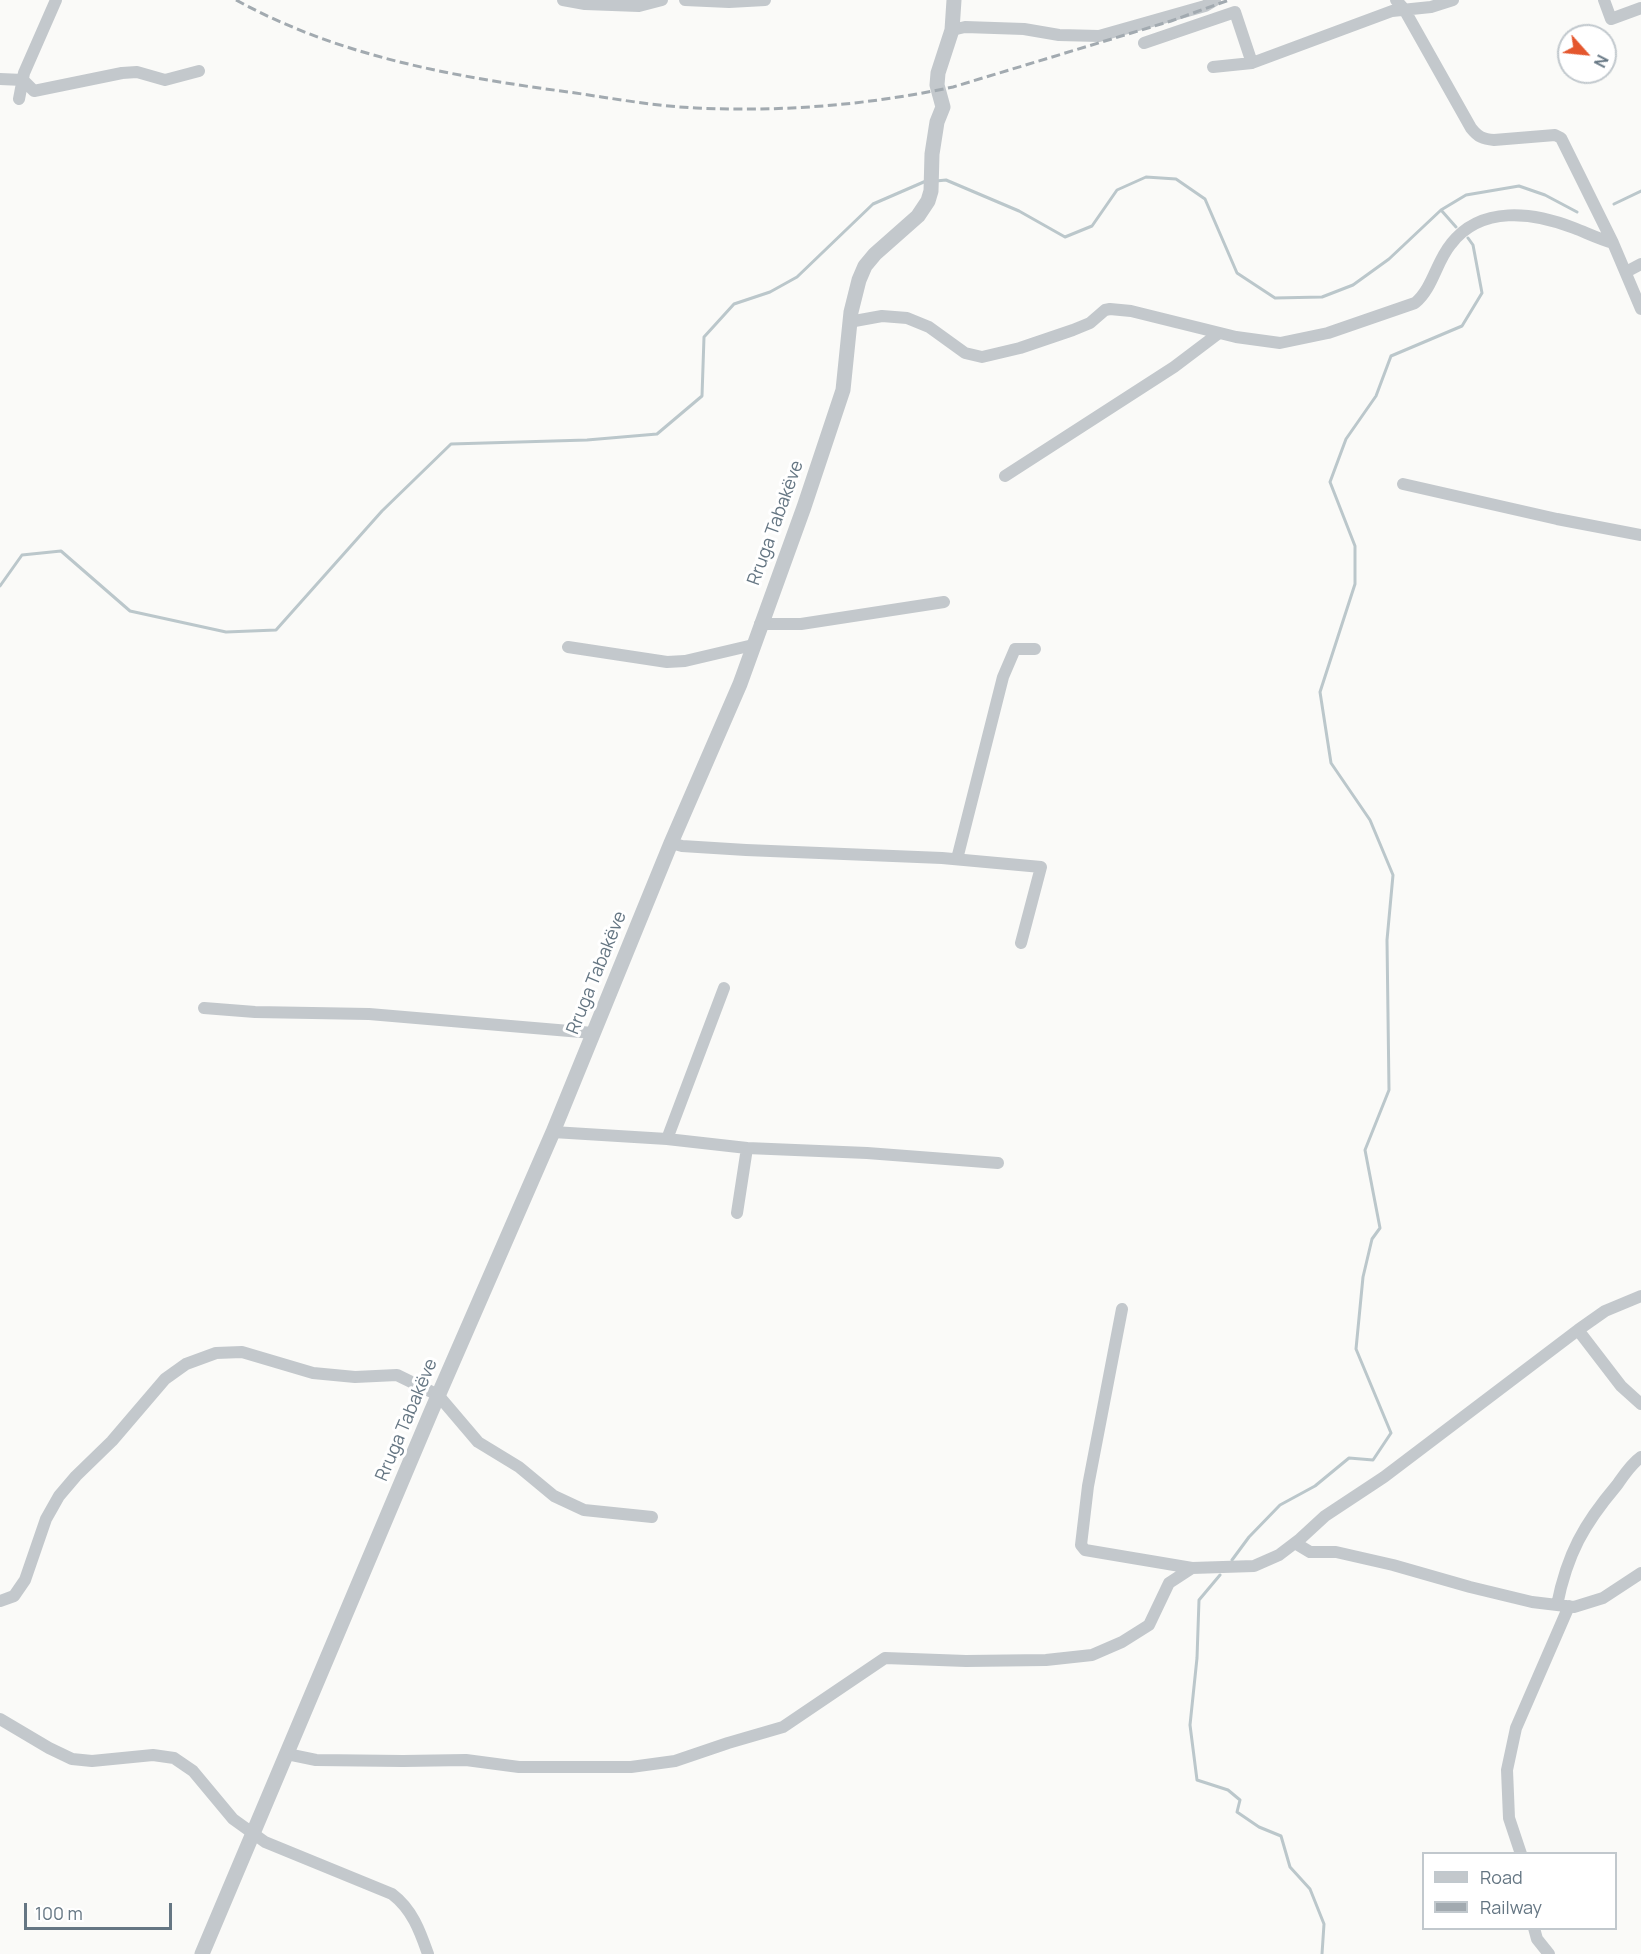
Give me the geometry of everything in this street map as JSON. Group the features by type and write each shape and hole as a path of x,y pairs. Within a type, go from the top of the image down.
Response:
{"street":[{"path":"20,99 30,56 56,0"},
{"path":"563,0 585,4 639,6 662,0"},
{"path":"685,0 729,2 765,0"},
{"name":"Rruga Tabakëve","path":"202,1954 438,1395 553,1132 671,843 740,684 804,507 843,390 849,322 854,294 865,266 875,254 918,216 928,201 934,139 943,107 937,85 951,30 954,0"},
{"path":"951,30 965,27 1024,29 1059,35 1099,36 1205,6 1215,0"},
{"path":"1213,67 1252,63 1392,11 1400,5 1431,6 1453,0"},
{"path":"1604,0 1611,19 1641,8"},
{"path":"1400,5 1478,136 1485,140 1554,135 1562,138 1613,243 1641,309"},
{"path":"1144,43 1235,12 1252,63"},
{"path":"0,79 23,80 34,91 122,73 136,72 165,80 199,71"},
{"path":"849,322 882,316 907,318 929,327 965,353 982,357 1020,348 1073,330 1090,323 1105,310 1110,309 1143,313 1219,333 1280,343 1328,333 1408,307 1425,293 1444,253 1455,238 1472,225 1493,217 1514,215 1542,217 1613,243"},
{"path":"1626,272 1641,264"},
{"path":"1005,476 1174,367 1219,333"},
{"path":"1403,484 1557,519 1641,535"},
{"path":"760,624 801,624 944,602"},
{"path":"568,647 667,662 685,661 753,645"},
{"path":"957,859 1003,677 1016,649 1035,649"},
{"path":"671,843 682,846 746,850 957,859 1041,867 1021,943"},
{"path":"667,1139 724,988"},
{"path":"204,1008 255,1012 369,1014 593,1034"},
{"path":"553,1132 667,1139 747,1148 867,1153 998,1163"},
{"path":"736,1213 747,1148"},
{"path":"1122,1309 1088,1486 1081,1545 1086,1550 1192,1568 1254,1566 1279,1555 1325,1516 1384,1477 1578,1330 1605,1311 1641,1296"},
{"path":"1578,1330 1621,1386 1641,1404"},
{"path":"0,1601 14,1596 25,1580 46,1519 59,1496 76,1476 112,1441 165,1379 186,1364 216,1353 242,1352 313,1373 356,1377 397,1375 438,1395 478,1442 519,1467 554,1496 584,1510 652,1517"},
{"path":"1520,1852 1509,1818 1507,1770 1516,1728 1563,1605 1562,1581 1573,1550 1586,1524 1641,1456"},
{"path":"1295,1543 1310,1552 1336,1552 1393,1564 1470,1587 1532,1602 1574,1607 1602,1598 1641,1573"},
{"path":"287,1754 316,1760 466,1760 519,1767 631,1767 675,1761 783,1727 885,1658 966,1661 1046,1660 1092,1654 1122,1642 1149,1624 1169,1583 1192,1568"},
{"path":"0,1719 72,1759 92,1761 153,1755 174,1758 193,1771 233,1819 252,1834 265,1842 392,1894 404,1903 428,1954"},
{"path":"1534,1930 1537,1940 1550,1954"}],"waterway":[{"path":"936,181 946,180 1019,211 1065,237 1092,226 1117,190 1146,177 1176,179 1205,199 1237,273 1275,298 1322,297 1353,285 1389,259 1441,210 1466,195 1519,186 1545,195 1577,212"},
{"path":"0,586 22,555 61,551 130,611 226,632 276,630 382,511 451,444 587,440 657,434 702,396 704,337 734,304 770,292 797,277 873,204 926,181"},
{"path":"1614,204 1641,191"},
{"path":"1441,210 1456,227"},
{"path":"1232,1560 1249,1537 1280,1505 1315,1486 1349,1458 1373,1460 1391,1433 1356,1349 1363,1277 1372,1239 1380,1228 1365,1150 1389,1090 1387,940 1393,875 1370,820 1331,763 1320,692 1355,584 1355,546 1330,482 1346,439 1376,396 1391,356 1462,326 1482,293 1473,245 1468,238"},
{"path":"1220,1575 1199,1600 1197,1658 1190,1725 1197,1780 1228,1790 1240,1800 1237,1812 1259,1827 1281,1836 1290,1867 1310,1889 1324,1924 1322,1954"}],"railway":[{"path":"236,0 313,35 353,49 435,70 645,103 729,109 793,108 857,103 953,87 1171,21 1229,0"}]}
